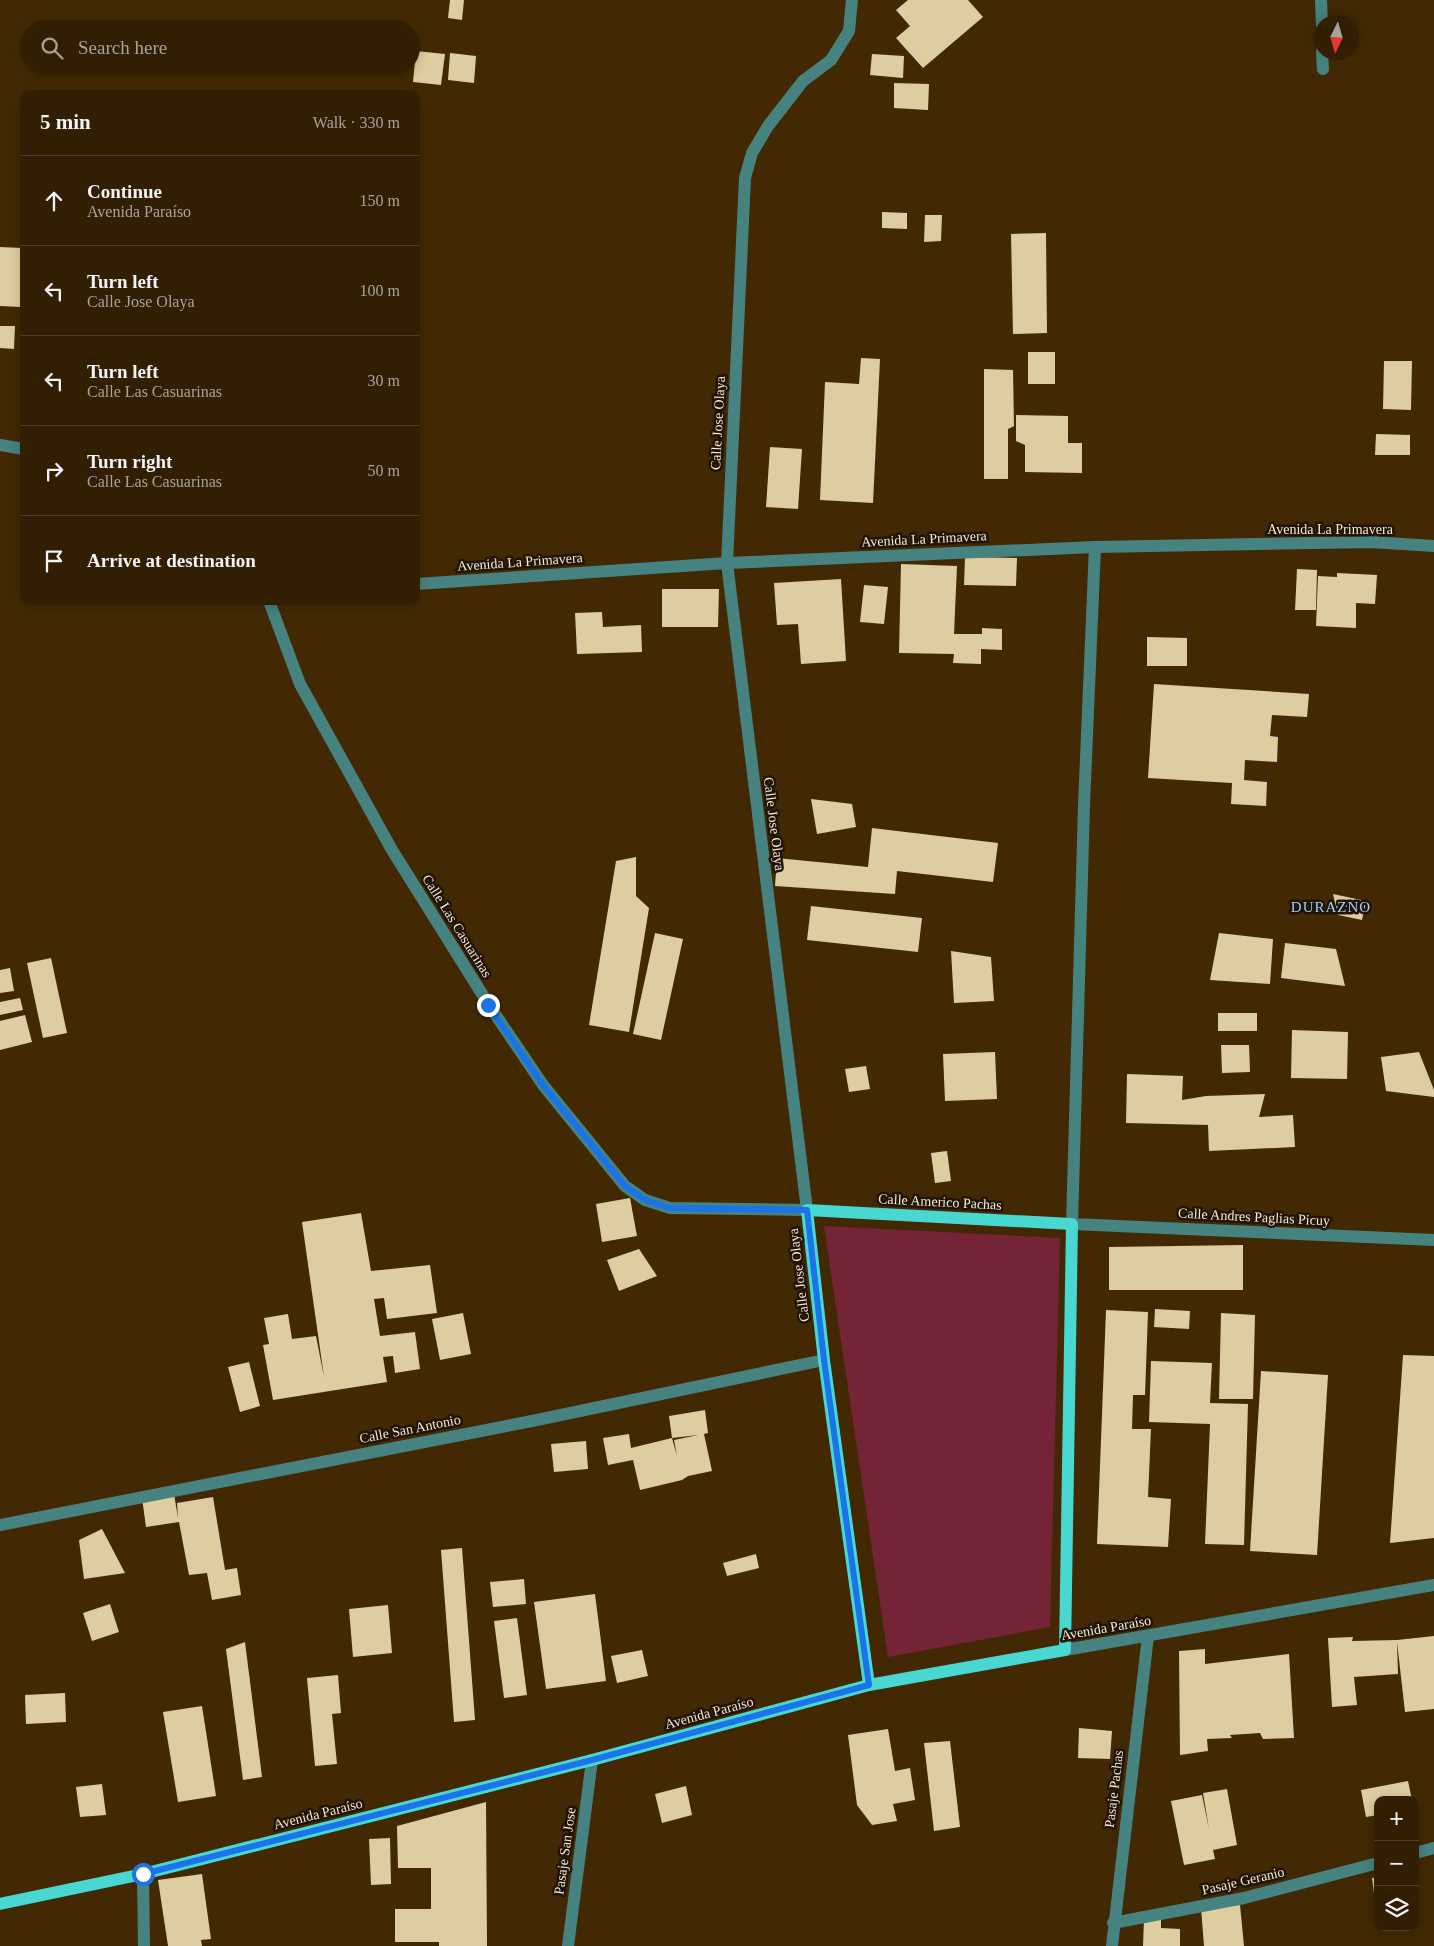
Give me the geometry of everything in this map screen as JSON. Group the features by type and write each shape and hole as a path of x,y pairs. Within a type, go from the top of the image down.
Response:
{"main road":[{"name":"Calle Americo Pachas","path":"807,1210 1072,1224"},
{"name":"Calle Jose Olaya","path":"807,1210 824,1360 869,1685"},
{"path":"1065,1650 1072,1224"},
{"name":"Avenida Paraíso","path":"0,1904 143,1874 592,1760 869,1685 1065,1650"}],"street":[{"name":"Calle Jose Olaya","path":"807,1210 727,563 745,178 752,153 768,126 803,81 831,60 849,31 852,0"},
{"path":"1321,0 1322,15"},
{"path":"1322,60 1323,69"},
{"path":"0,445 20,448"},
{"name":"Avenida La Primavera","path":"420,584 727,563 1096,547 1370,542 1434,546"},
{"path":"1072,1224 1084,805 1096,547"},
{"name":"Calle Las Casuarinas","path":"270,605 300,684 392,850 488,1005 543,1085 625,1186 645,1200 670,1208 807,1210"},
{"name":"Calle Andres Paglias Picuy","path":"1072,1224 1434,1240"},
{"name":"Calle San Antonio","path":"0,1525 532,1421 824,1360"},
{"name":"Avenida Paraíso","path":"1065,1650 1434,1585"},
{"name":"Pasaje Pachas","path":"1112,1946 1148,1636"},
{"name":"Pasaje San Jose","path":"568,1946 592,1760"},
{"path":"1419,1852 1434,1848"},
{"name":"Pasaje Geranio","path":"1114,1923 1244,1898 1374,1864"},
{"path":"143,1874 144,1946"}],"shaded area":[{"path":"824,1226 1060,1238 1050,1627 888,1657"}],"building":[{"path":"450,0 464,0 462,20 448,18"},
{"path":"908,0 968,0 983,17 923,68 896,38 910,26 896,10"},
{"path":"420,51 445,54 441,85 413,82 414,75 420,75"},
{"path":"450,53 476,56 474,83 448,80"},
{"path":"872,54 904,56 903,78 870,75"},
{"path":"894,83 929,84 928,110 894,108"},
{"path":"882,212 907,213 907,229 882,228"},
{"path":"925,215 942,215 941,241 924,242"},
{"path":"1046,233 1047,333 1013,334 1011,234"},
{"path":"0,247 20,248 20,307 0,306"},
{"path":"0,326 15,326 14,349 0,348"},
{"path":"1028,352 1055,352 1055,384 1028,384"},
{"path":"861,358 880,359 873,503 820,500 825,382 859,384"},
{"path":"1384,361 1412,361 1411,410 1383,409"},
{"path":"984,369 1013,370 1014,426 1008,429 1008,479 984,479"},
{"path":"1016,415 1068,416 1068,443 1082,443 1082,473 1025,472 1025,445 1016,441"},
{"path":"1376,434 1410,435 1410,455 1375,455"},
{"path":"770,447 802,449 798,509 766,507"},
{"path":"965,557 1017,558 1016,586 964,585"},
{"path":"901,564 957,566 954,634 982,634 982,628 1002,629 1002,650 981,649 981,664 953,663 954,654 899,653"},
{"path":"1297,569 1317,570 1316,610 1295,610"},
{"path":"1337,573 1377,575 1375,604 1356,603 1356,628 1316,626 1318,576 1337,577"},
{"path":"841,579 846,661 801,664 798,624 777,625 774,583"},
{"path":"864,585 888,587 884,624 860,622"},
{"path":"662,589 719,589 718,627 662,627"},
{"path":"602,612 603,627 641,625 642,652 577,654 575,613"},
{"path":"1147,637 1187,638 1187,666 1147,666"},
{"path":"1154,684 1309,694 1307,717 1272,715 1270,736 1278,737 1277,762 1245,760 1244,780 1267,782 1266,806 1231,804 1232,783 1148,778"},
{"path":"811,799 852,804 856,827 817,834"},
{"path":"872,828 998,843 993,882 897,871 895,894 775,886 777,858 868,867"},
{"path":"636,857 636,896 649,908 629,1032 589,1025 616,861"},
{"path":"1333,894 1366,901 1362,920 1338,915"},
{"path":"811,906 922,918 918,952 807,940"},
{"path":"655,933 683,939 661,1040 633,1034"},
{"path":"1219,933 1273,939 1270,984 1210,980"},
{"path":"1285,943 1336,949 1345,986 1281,978"},
{"path":"951,951 991,957 994,1001 954,1003"},
{"path":"51,958 67,1033 43,1038 27,963"},
{"path":"10,968 14,991 0,993 0,970"},
{"path":"20,998 23,1010 0,1015 0,1002"},
{"path":"1218,1013 1257,1013 1257,1031 1218,1031"},
{"path":"25,1015 32,1042 0,1050 0,1021"},
{"path":"1292,1030 1348,1032 1347,1079 1291,1078"},
{"path":"1221,1045 1249,1045 1250,1072 1222,1073"},
{"path":"995,1052 997,1099 945,1101 943,1054"},
{"path":"1419,1052 1434,1090 1434,1097 1386,1091 1381,1057"},
{"path":"866,1066 870,1089 849,1092 845,1069"},
{"path":"1127,1074 1183,1076 1182,1100 1206,1096 1265,1094 1259,1117 1293,1115 1295,1147 1209,1151 1208,1125 1126,1123"},
{"path":"947,1151 951,1181 935,1183 931,1153"},
{"path":"630,1198 637,1236 602,1242 596,1204"},
{"path":"361,1213 371,1271 430,1265 437,1313 387,1319 384,1298 374,1299 380,1336 415,1332 420,1369 395,1373 393,1356 383,1357 387,1382 273,1400 263,1345 269,1344 264,1318 288,1314 292,1339 316,1336 324,1377 302,1222"},
{"path":"1243,1245 1243,1290 1109,1290 1109,1247"},
{"path":"639,1249 657,1276 619,1291 607,1260"},
{"path":"1155,1309 1190,1311 1189,1329 1154,1327"},
{"path":"1106,1310 1148,1312 1145,1395 1133,1395 1132,1429 1151,1429 1148,1497 1171,1499 1168,1547 1097,1544"},
{"path":"463,1313 471,1354 440,1360 432,1319"},
{"path":"1221,1313 1255,1315 1253,1399 1219,1399"},
{"path":"1403,1355 1434,1356 1434,1538 1390,1543"},
{"path":"1151,1361 1212,1363 1210,1403 1248,1404 1244,1545 1205,1544 1210,1424 1149,1422"},
{"path":"249,1362 260,1406 240,1412 228,1367"},
{"path":"1261,1371 1328,1375 1317,1555 1250,1551"},
{"path":"705,1410 708,1433 704,1434 712,1471 640,1490 633,1460 608,1465 603,1438 629,1434 631,1448 672,1438 669,1416","holes":["698,1435 674,1440 677,1456 672,1438"]},
{"path":"586,1441 588,1469 554,1472 551,1444"},
{"path":"174,1494 178,1518 177,1503 213,1497 225,1570 237,1568 241,1595 212,1600 207,1573 189,1575 179,1522 146,1527 142,1498"},
{"path":"102,1529 125,1573 84,1579 79,1540"},
{"path":"462,1548 475,1720 454,1722 441,1550"},
{"path":"756,1554 759,1568 727,1576 723,1563"},
{"path":"524,1579 526,1604 493,1607 490,1582"},
{"path":"595,1594 606,1681 546,1689 534,1602"},
{"path":"110,1604 119,1632 92,1641 83,1613"},
{"path":"388,1605 392,1653 353,1657 349,1609"},
{"path":"517,1618 527,1695 504,1698 494,1621"},
{"path":"1434,1636 1434,1709 1405,1712 1397,1642 1398,1674 1354,1677 1357,1705 1332,1707 1328,1638 1353,1637 1352,1641 1397,1640"},
{"path":"245,1642 262,1777 243,1780 226,1649"},
{"path":"1205,1649 1205,1664 1289,1654 1294,1738 1263,1739 1260,1733 1230,1735 1232,1738 1207,1739 1208,1751 1180,1755 1179,1651"},
{"path":"642,1650 648,1676 617,1683 611,1656"},
{"path":"338,1675 341,1713 332,1714 337,1764 315,1766 307,1678"},
{"path":"65,1693 66,1722 26,1724 25,1695"},
{"path":"202,1706 216,1796 178,1802 163,1712"},
{"path":"1079,1728 1112,1731 1110,1759 1078,1758"},
{"path":"888,1729 895,1771 910,1768 915,1800 893,1804 897,1821 872,1825 857,1805 848,1735"},
{"path":"950,1741 960,1827 934,1831 924,1743"},
{"path":"1408,1781 1411,1796 1374,1796 1374,1816 1366,1817 1361,1790"},
{"path":"102,1784 106,1815 80,1817 76,1787"},
{"path":"686,1786 692,1815 662,1823 655,1794"},
{"path":"1227,1789 1237,1845 1213,1850 1215,1859 1184,1865 1171,1801 1202,1795 1209,1829 1203,1793"},
{"path":"486,1802 487,1946 439,1946 439,1942 395,1942 395,1909 431,1909 431,1868 398,1868 397,1826"},
{"path":"390,1838 391,1884 371,1885 369,1839"},
{"path":"202,1874 211,1939 201,1940 202,1946 168,1946 158,1880"},
{"path":"1372,1878 1374,1878 1374,1894"},
{"path":"1240,1905 1244,1946 1204,1946 1201,1908"},
{"path":"1144,1919 1161,1920 1161,1928 1180,1929 1180,1946 1143,1946"}],"district":[{"name":"DURAZNO","path":"1331,907"}],"route":[{"path":"143,1874 592,1760 869,1685 824,1360 807,1210 670,1208 645,1200 625,1186 543,1085 488,1005"}]}
